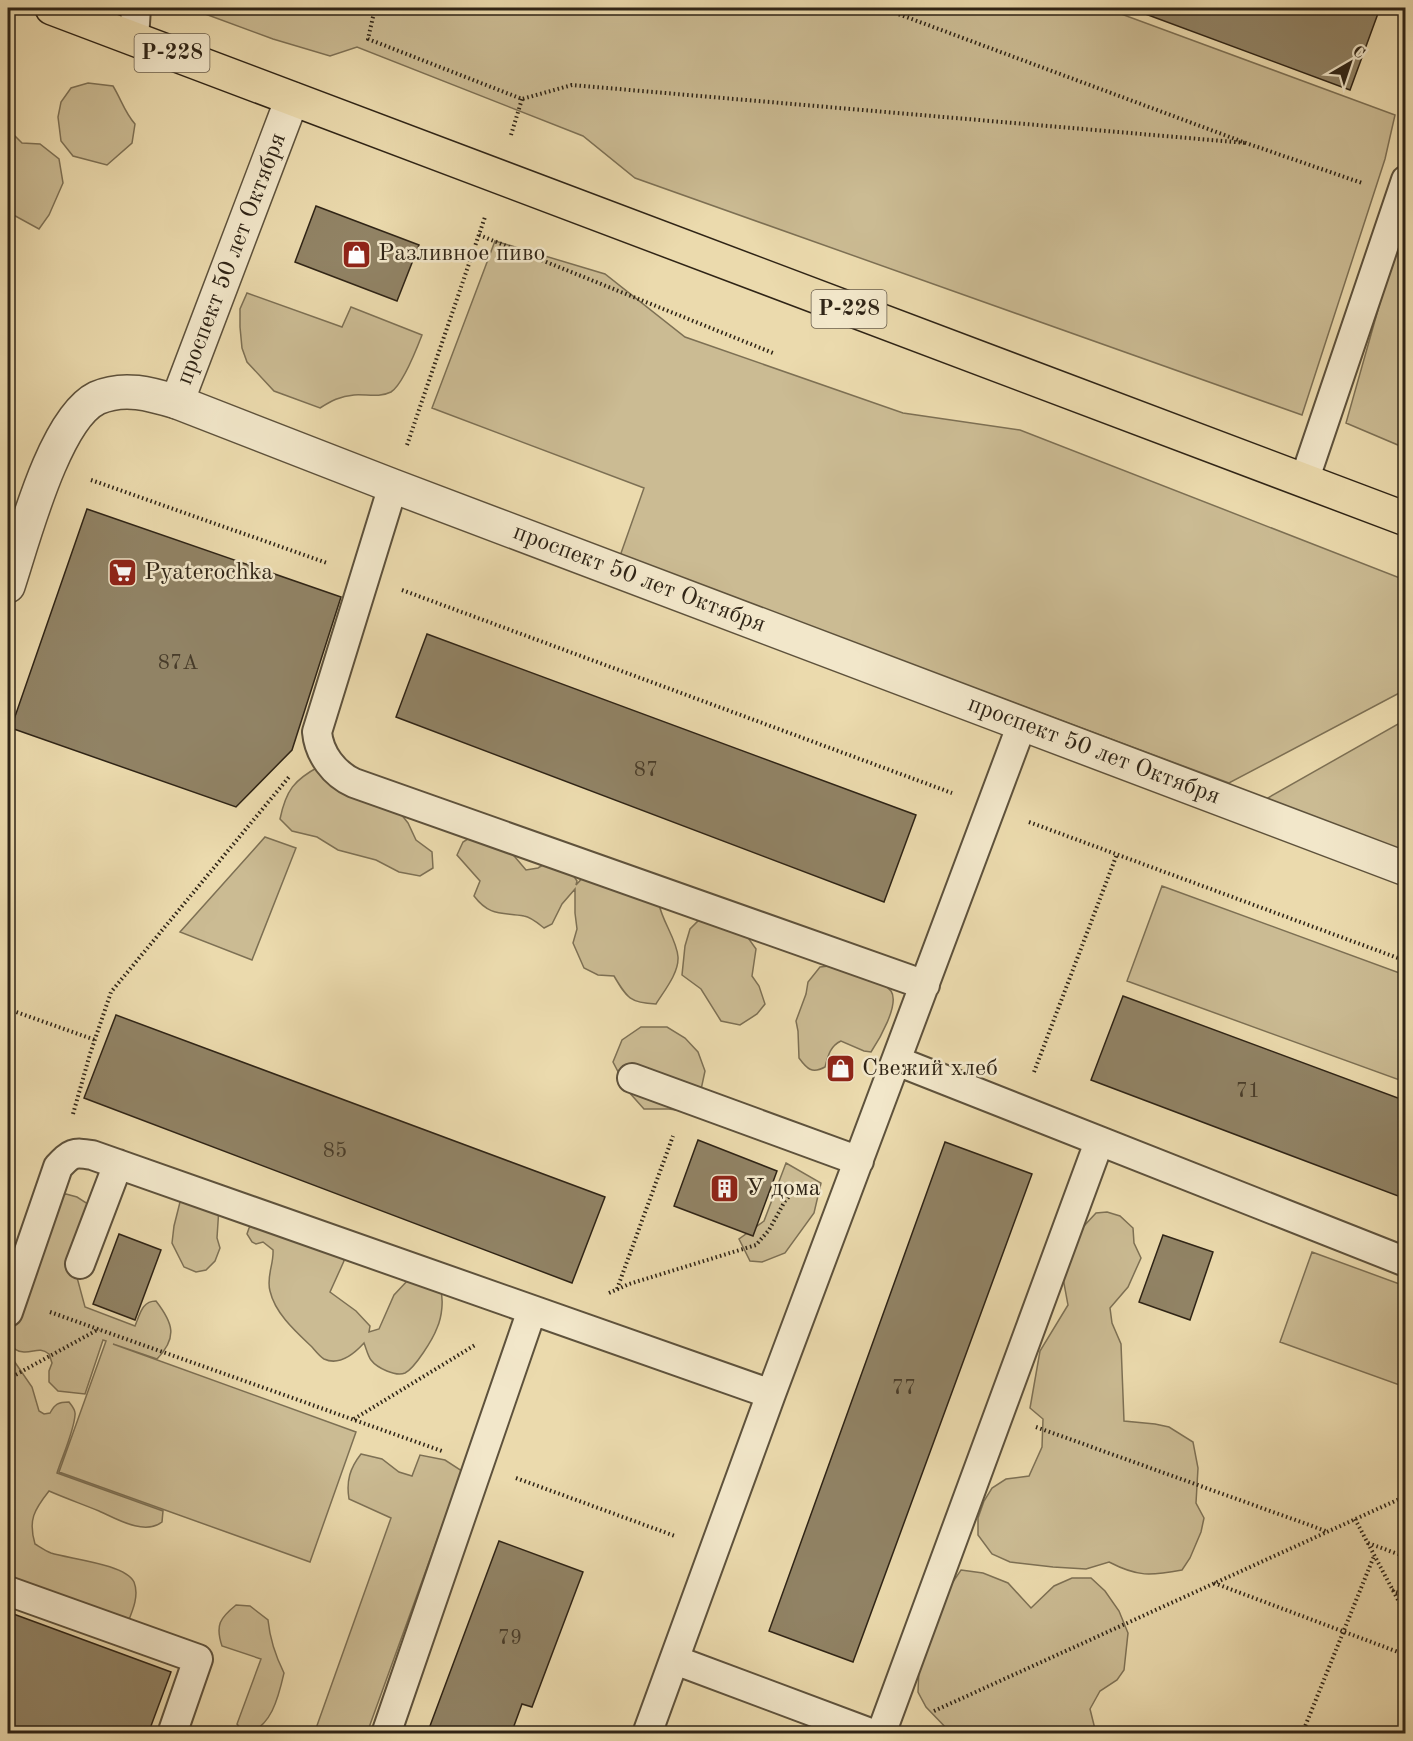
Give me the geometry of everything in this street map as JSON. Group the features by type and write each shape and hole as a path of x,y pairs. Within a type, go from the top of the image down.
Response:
{"main road":[{"name":"Р-228","path":"52,8 135,23 292,99 1406,519"}],"street":[{"path":"85,8 135,23"},
{"name":"проспект 50 лет Октября","path":"292,99 177,402 1406,869"},
{"path":"8,586 48,465 82,410 97,398 120,392 145,392 177,402"}],"lane":[{"path":"1304,481 1403,188"},
{"path":"393,486 319,723 318,742 330,764 347,780 925,985"},
{"path":"647,1734 771,1394 848,1158 897,1061 1022,724"},
{"path":"897,1061 1406,1262"},
{"path":"632,1077 848,1158"},
{"path":"881,1734 1099,1142"},
{"path":"10,1305 58,1167 69,1155 77,1152 118,1164 771,1394"},
{"path":"80,1264 118,1164"},
{"path":"386,1734 532,1310"},
{"path":"8,1592 198,1659 172,1734"},
{"path":"675,1660 873,1734"}],"path":[{"path":"375,8 368,39 522,99 572,85 1246,143"},
{"path":"882,8 1246,143 1403,188"},
{"path":"393,486 499,177 522,99"},
{"path":"479,235 774,353"},
{"path":"48,465 366,577 1406,961"},
{"path":"58,1167 111,992 318,742"},
{"path":"1020,1111 1117,854"},
{"path":"8,1009 95,1040"},
{"path":"617,1289 686,1098"},
{"path":"567,1322 585,1303 617,1289 756,1245 769,1230 785,1201 804,1179 848,1158"},
{"path":"10,1305 99,1329 479,1464 715,1551"},
{"path":"354,1419 532,1310"},
{"path":"8,1379 99,1329"},
{"path":"999,1413 1326,1531"},
{"path":"928,1714 1213,1582 1406,1496"},
{"path":"1355,1519 1406,1615"},
{"path":"1368,1543 1406,1557"},
{"path":"1302,1734 1374,1556"},
{"path":"1213,1582 1406,1655"},
{"path":"1392,1590 1406,1596"}],"shaded area":[{"path":"189,8 1105,8 1395,115 1385,159 1302,415 635,178 583,136 357,47 330,56 273,39"},
{"path":"88,83 113,86 135,124 132,143 107,165 73,156 61,141 58,117 61,102 71,88"},
{"path":"8,129 22,143 40,144 59,159 63,183 49,215 39,229 8,212"},
{"path":"1398,239 1406,241 1405,448 1346,423"},
{"path":"495,241 605,274 685,337 903,413 1020,430 1405,580 1405,690 1229,783 620,556 644,488 432,408"},
{"path":"247,293 342,327 351,307 422,335 404,374 391,392 377,395 344,396 320,408 274,391 247,362 242,348 240,309"},
{"path":"1405,720 1405,851 1266,799"},
{"path":"320,766 397,809 408,823 416,840 432,852 433,868 420,876 399,872 376,860 338,850 317,837 292,831 280,819 288,793 298,781"},
{"path":"474,835 504,844 526,870 538,868 551,860 573,875 577,881 576,885 587,873 659,904 675,944 678,963 674,975 656,1004 635,1001 622,990 614,976 598,975 584,968 573,943 577,929 575,889 562,904 552,924 544,928 527,917 491,911 480,903 474,896 480,881 457,855 463,842"},
{"path":"265,837 296,848 252,960 180,932"},
{"path":"1162,886 1405,975 1405,1082 1127,981"},
{"path":"704,915 744,932 756,949 752,976 759,986 765,1004 757,1014 740,1025 721,1021 701,989 682,975 685,946 690,929"},
{"path":"829,966 886,986 891,991 893,1004 887,1022 871,1052 841,1041 828,1055 825,1067 813,1070 807,1068 799,1058 796,1021 808,982 820,967"},
{"path":"641,1027 667,1027 685,1038 698,1052 705,1071 696,1113 669,1109 644,1109 628,1091 613,1062 622,1040"},
{"path":"786,1163 821,1183 814,1213 785,1253 762,1262 750,1261 739,1239 764,1221"},
{"path":"63,1195 77,1197 88,1204 75,1270 85,1307 135,1326 145,1306 156,1301 169,1323 171,1330 168,1344 157,1359 113,1344 356,1432 310,1562 59,1472 106,1341 103,1340 85,1394 58,1391 49,1382 52,1363 49,1354 40,1350 25,1352 15,1349 10,1341 8,1321"},
{"path":"195,1197 219,1207 217,1238 220,1248 215,1261 206,1270 196,1272 184,1267 172,1243 180,1202"},
{"path":"1107,1212 1120,1216 1133,1228 1134,1243 1141,1258 1128,1287 1110,1308 1112,1323 1121,1344 1124,1421 1169,1427 1193,1442 1198,1468 1196,1503 1204,1518 1190,1558 1182,1570 1144,1574 1109,1562 1086,1569 1010,1562 992,1554 978,1535 978,1518 992,1488 1006,1479 1029,1476 1042,1447 1043,1419 1030,1408 1040,1351 1068,1305 1061,1267 1072,1239 1096,1213"},
{"path":"254,1222 342,1253 344,1261 330,1292 356,1311 370,1326 369,1332 379,1329 394,1295 408,1280 440,1287 442,1302 439,1324 428,1346 414,1365 401,1374 387,1371 371,1360 364,1343 351,1355 341,1360 330,1361 320,1356 292,1328 276,1307 269,1286 273,1250 263,1242 256,1244 252,1242 247,1234"},
{"path":"1312,1252 1405,1286 1405,1387 1280,1342"},
{"path":"8,1357 12,1358 32,1387 39,1411 44,1414 50,1413 57,1404 65,1402 69,1402 74,1410 72,1429 57,1473 163,1511 162,1522 155,1526 138,1527 49,1491 32,1522 35,1544 51,1553 109,1566 129,1576 134,1582 136,1594 126,1627 8,1585"},
{"path":"361,1454 382,1459 399,1472 412,1476 420,1455 445,1460 462,1471 367,1733 314,1734 391,1518 349,1499 350,1475"},
{"path":"961,1570 983,1573 1008,1583 1031,1608 1054,1586 1072,1578 1091,1578 1105,1591 1119,1611 1128,1633 1124,1670 1117,1680 1100,1691 1090,1709 1096,1733 951,1733 926,1707 918,1692 919,1668 948,1589"},
{"path":"236,1605 250,1606 268,1620 273,1647 284,1673 276,1701 267,1719 253,1731 244,1733 237,1724 261,1659 222,1646 219,1633 220,1622"}],"building":[{"path":"1141,8 1380,8 1350,90 1140,12"},
{"name":"Разливное пиво","path":"316,206 419,245 397,301 295,262"},
{"path":"87,509 341,597 292,750 236,807 11,728"},
{"path":"427,634 916,815 884,902 396,717"},
{"path":"1123,996 1406,1101 1406,1199 1091,1080"},
{"path":"116,1015 605,1197 572,1283 84,1098"},
{"name":"У дома","path":"698,1140 777,1171 753,1236 674,1206"},
{"path":"945,1142 1032,1174 853,1662 769,1631"},
{"path":"119,1234 161,1250 135,1320 93,1304"},
{"path":"1163,1235 1213,1252 1190,1320 1139,1302"},
{"path":"499,1541 583,1572 532,1707 522,1704 511,1734 427,1734"},
{"path":"8,1612 171,1672 148,1734 8,1734"}],"place":[{"name":"Разливное пиво","path":"357,254"},
{"name":"Pyaterochka","path":"123,573"},
{"name":"Свежий хлеб","path":"841,1069"},
{"name":"У дома","path":"725,1189"}]}
